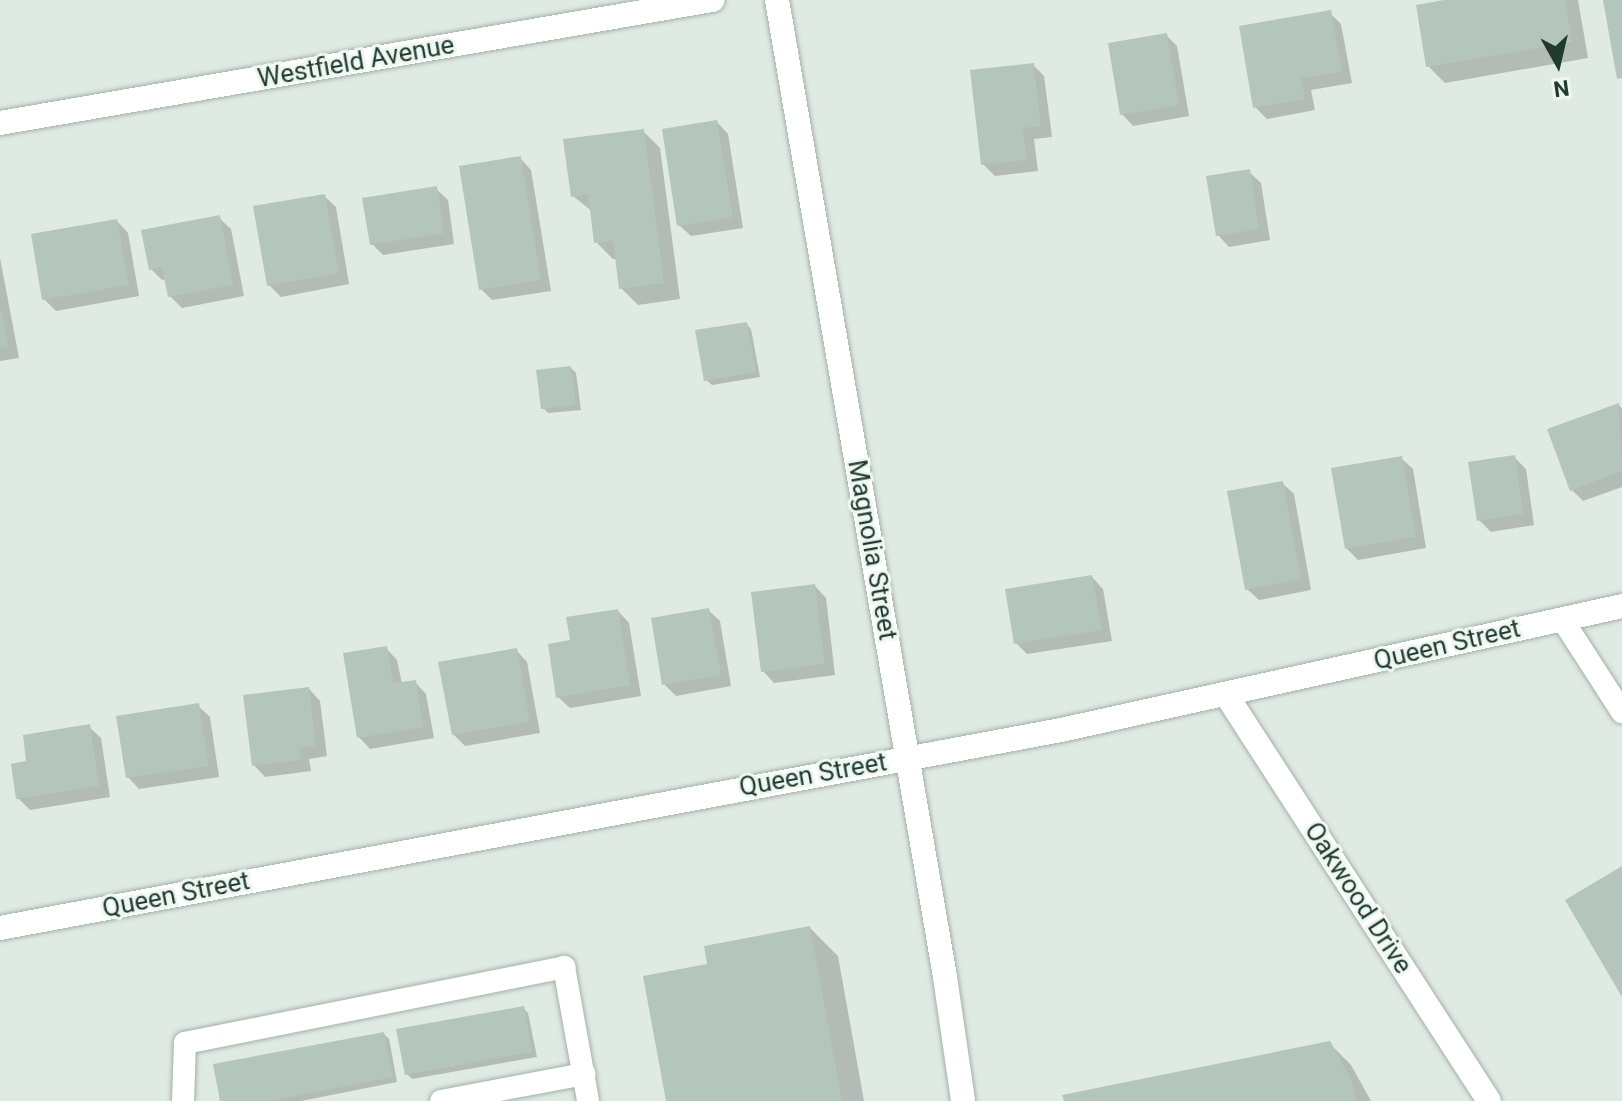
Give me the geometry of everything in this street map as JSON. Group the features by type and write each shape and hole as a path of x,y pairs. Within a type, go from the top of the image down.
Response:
{"street":[{"name":"Westfield Avenue","path":"0,123 712,0"},
{"name":"Magnolia Street","path":"777,0 908,758 963,1101"},
{"name":"Queen Street","path":"0,928 1227,696 1622,606"},
{"name":"Oakwood Drive","path":"1227,696 1489,1101"}],"lane":[{"path":"1562,619 1622,712"},
{"path":"183,1101 185,1043 564,967 588,1101"},
{"path":"441,1101 584,1074"}],"building":[{"path":"1444,0 1565,0 1572,42 1426,67 1416,5"},
{"path":"1603,0 1622,0 1622,78 1617,79"},
{"path":"1331,10 1342,72 1301,78 1305,99 1253,108 1239,26"},
{"path":"1167,33 1179,105 1120,115 1108,43"},
{"path":"1034,63 1041,126 1023,128 1027,160 981,165 970,70"},
{"path":"717,120 733,217 677,226 662,129"},
{"path":"644,129 664,283 619,289 613,241 594,243 588,194 571,197 563,139"},
{"path":"521,156 541,280 479,290 459,166"},
{"path":"1250,169 1259,229 1216,236 1206,176"},
{"path":"437,186 444,233 370,245 362,198"},
{"path":"325,194 339,273 267,286 253,206"},
{"path":"220,215 233,285 168,297 162,267 149,270 141,230"},
{"path":"117,219 129,285 42,300 31,234"},
{"path":"0,307 9,347 0,348"},
{"path":"747,322 756,372 704,381 695,330"},
{"path":"571,366 576,405 541,409 536,370"},
{"path":"1619,403 1622,471 1570,491 1547,429"},
{"path":"1515,455 1523,514 1477,521 1468,462"},
{"path":"1402,456 1416,537 1345,549 1331,468"},
{"path":"1283,481 1301,579 1245,590 1227,491"},
{"path":"1092,575 1102,630 1014,644 1005,589"},
{"path":"815,584 825,664 761,672 751,592"},
{"path":"709,608 721,675 662,685 651,618"},
{"path":"618,609 630,685 556,698 548,644 570,640 566,617"},
{"path":"387,646 393,683 416,680 423,727 357,738 343,653"},
{"path":"517,648 530,722 452,735 438,662"},
{"path":"309,687 316,745 299,748 301,760 252,766 243,695"},
{"path":"199,703 209,766 126,778 116,716"},
{"path":"90,724 99,786 16,799 11,764 26,761 23,735"},
{"path":"1622,866 1622,997 1565,900"},
{"path":"810,926 842,1101 666,1101 643,976 707,964 704,946"},
{"path":"524,1006 532,1052 405,1075 396,1029"},
{"path":"384,1032 393,1077 271,1101 220,1101 213,1064"},
{"path":"1330,1041 1352,1081 1357,1101 1064,1101 1062,1095"}]}
